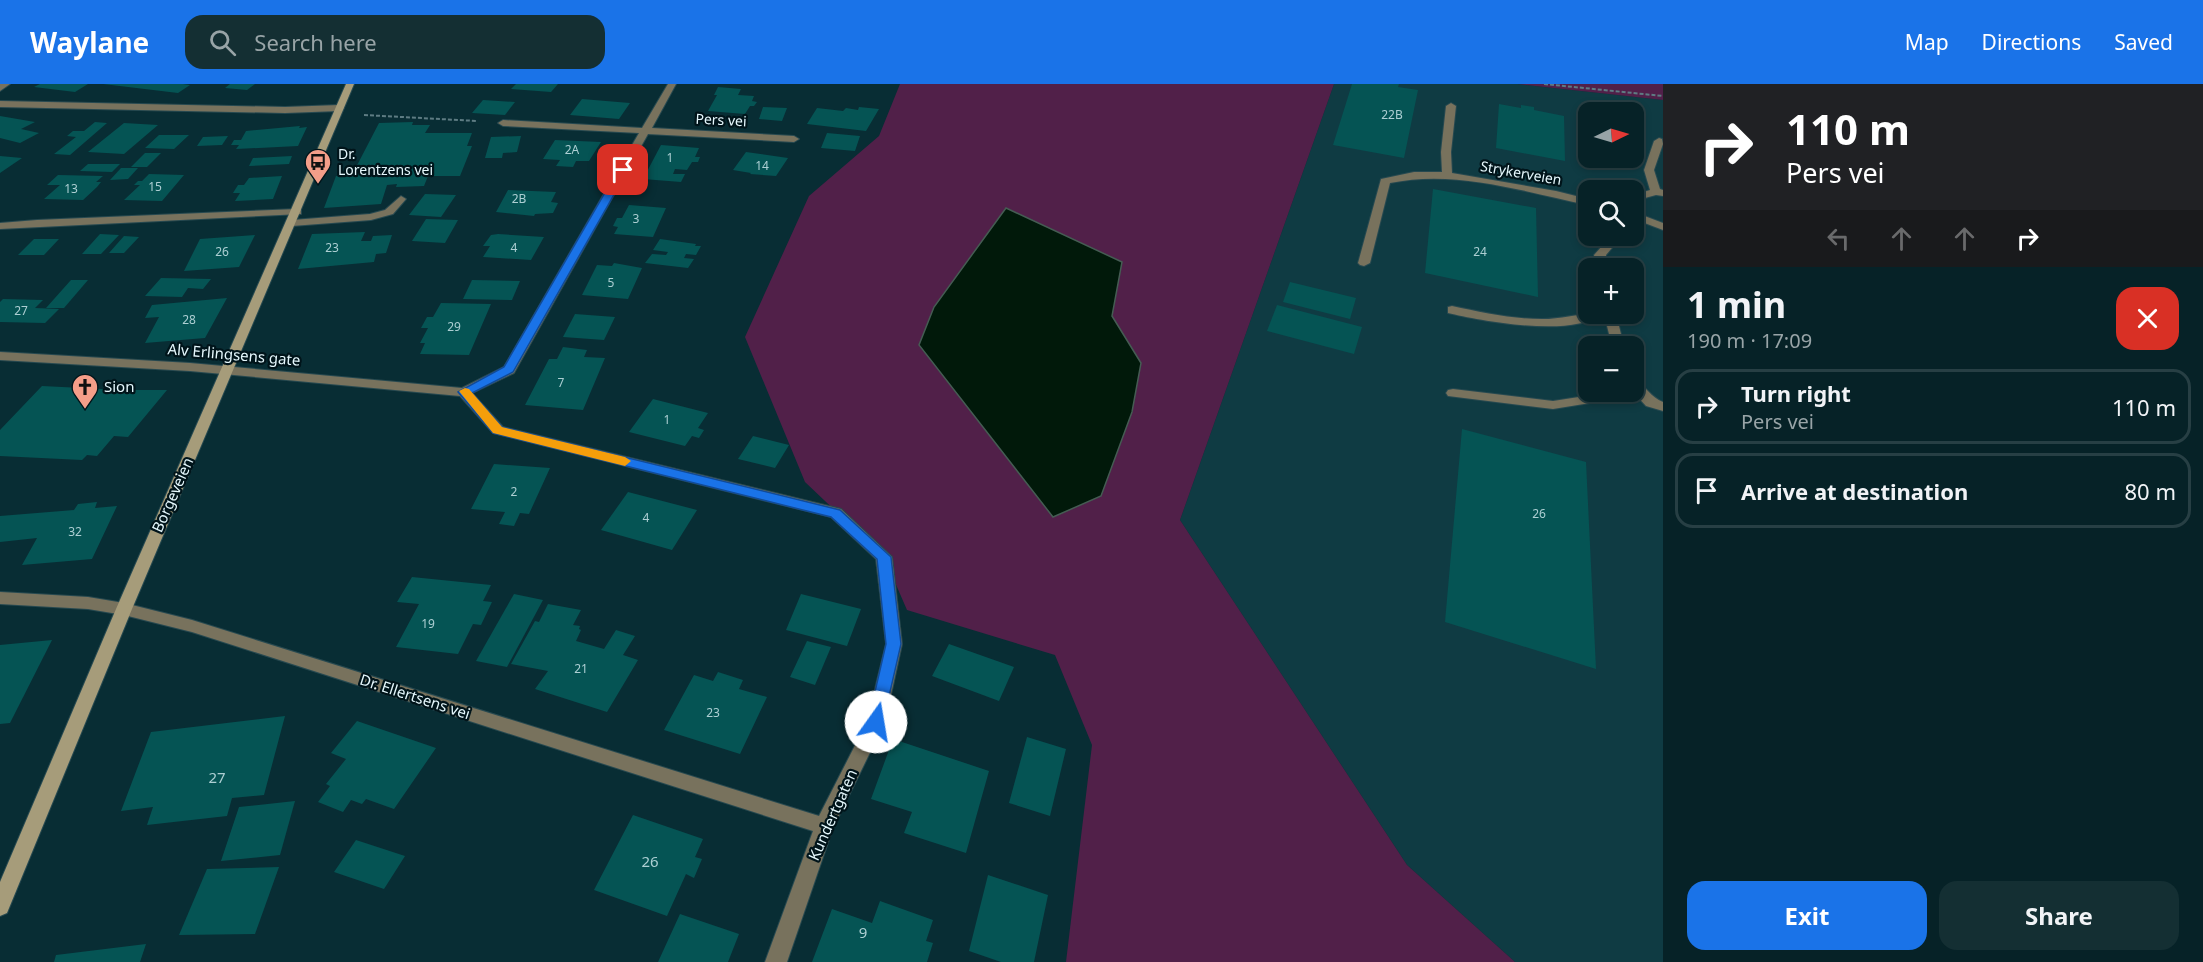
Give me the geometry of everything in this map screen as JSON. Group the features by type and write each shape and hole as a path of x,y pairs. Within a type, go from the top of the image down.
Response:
{"main road":[{"name":"Borgeveien","path":"0,906 124,609 350,84"}],"street":[{"path":"0,88 6,84"},
{"path":"464,392 509,370 672,84"},
{"path":"0,104 338,111"},
{"path":"1447,175 1446,152 1451,106"},
{"name":"Pers vei","path":"503,123 794,139"},
{"path":"1644,196 1660,193 1649,170 1659,141"},
{"name":"Strykerveien","path":"1364,262 1385,181 1414,175 1447,175 1578,200"},
{"path":"0,226 82,219 371,217 389,212 401,199"},
{"path":"1644,219 1663,228"},
{"path":"1644,228 1663,228"},
{"path":"1452,310 1528,324 1578,320"},
{"name":"Alv Erlingsens gate","path":"0,357 227,370 464,392"},
{"name":"Kundertgaten","path":"464,392 498,430 836,513 884,557 894,644 876,722 824,826 776,962"},
{"path":"1453,393 1553,405 1578,401"},
{"path":"1644,396 1651,403 1663,407"},
{"name":"Dr. Ellertsens vei","path":"0,598 87,603 124,609 192,626 824,826"}],"path":[{"path":"1544,84 1663,96"},
{"path":"338,111 503,123"}],"shaded area":[{"path":"900,84 1334,84 1180,520 1407,865 1515,962 1066,962 1092,745 1055,655 907,610 884,557 805,482 745,337 809,196 879,136","holes":["1122,262 1112,317 979,419 919,345"]},
{"path":"1334,84 1518,84 1663,100 1663,962 1515,962 1407,865 1180,520"},
{"path":"1518,84 1663,84 1663,100"},
{"path":"1006,208 1122,262 1112,316 1141,363 1132,412 1101,496 1053,517 919,345 934,307"}],"building":[{"path":"40,84 88,84 75,92 34,87"},
{"path":"103,84 183,84 190,85 178,93"},
{"path":"230,84 255,84 247,90 225,88"},
{"path":"516,84 558,84 551,92 511,89"},
{"path":"1352,84 1399,84 1398,87 1418,90 1404,158 1333,145"},
{"path":"718,87 741,89 738,95 754,96 752,101 757,102 754,106 750,106 745,114 708,111 717,95 714,95"},
{"path":"582,99 630,103 619,119 570,115"},
{"path":"483,100 515,102 505,115 472,113"},
{"path":"1499,104 1521,108 1521,105 1534,107 1534,110 1564,116 1565,161 1496,148"},
{"path":"763,107 787,108 782,121 759,119"},
{"path":"859,107 879,109 866,131 807,124 817,108 843,111 846,108 858,110"},
{"path":"0,116 35,122 21,129 39,133 20,143 0,138"},
{"path":"95,122 107,123 70,155 54,154 76,137 67,136 73,131 84,131"},
{"path":"413,122 412,125 430,125 425,133 472,133 467,146 472,146 460,176 428,176 424,186 387,185 381,204 324,208 336,176 352,175 379,123"},
{"path":"124,123 158,125 124,154 88,152"},
{"path":"300,126 299,128 307,127 298,146 236,149 239,145 231,145 234,140 241,140 246,131"},
{"path":"827,133 860,136 855,151 821,148"},
{"path":"159,135 189,135 174,149 145,148"},
{"path":"228,136 222,145 197,146 203,137"},
{"path":"521,136 517,152 503,153 502,158 485,158 491,137"},
{"path":"555,140 601,142 589,161 576,161 573,167 556,166 560,160 543,159"},
{"path":"661,145 699,148 695,157 700,157 698,162 692,162 687,170 675,169 673,174 685,174 681,182 643,179"},
{"path":"746,152 788,158 776,176 733,170"},
{"path":"145,153 161,153 147,167 131,167"},
{"path":"0,156 22,158 0,173"},
{"path":"292,156 289,164 249,166 253,158"},
{"path":"88,164 120,164 112,172 80,171"},
{"path":"121,168 138,168 128,179 110,180"},
{"path":"149,174 184,175 162,201 124,200 140,185 134,185"},
{"path":"58,175 103,176 96,182 101,182 97,187 83,200 44,199 60,185 47,185"},
{"path":"282,176 273,199 235,201 240,193 233,193 238,185 244,185 249,178"},
{"path":"1433,189 1536,208 1538,297 1425,273"},
{"path":"508,190 556,192 551,202 558,203 553,213 535,214 534,216 496,212"},
{"path":"425,194 456,195 441,217 409,215"},
{"path":"629,205 666,208 653,237 614,234 618,227 613,226 617,218 622,218"},
{"path":"426,219 458,220 445,243 412,241"},
{"path":"365,232 361,241 371,241 373,236 392,235 386,253 376,254 374,262 298,269 312,234"},
{"path":"100,234 119,235 101,254 82,254"},
{"path":"255,235 239,267 184,271 200,239"},
{"path":"491,235 544,237 531,260 483,257 490,246 483,246"},
{"path":"124,236 139,237 124,253 109,253"},
{"path":"34,239 59,239 44,255 18,255"},
{"path":"660,239 701,246 696,255 686,254 684,258 694,259 688,268 645,263 652,254 666,255 668,252 653,250"},
{"path":"614,263 642,268 628,299 582,295 597,265 612,266"},
{"path":"161,278 211,279 203,289 188,288 182,297 145,296"},
{"path":"71,280 88,280 64,308 46,308"},
{"path":"472,280 520,281 512,300 463,299"},
{"path":"1290,282 1356,298 1350,319 1283,302"},
{"path":"227,298 205,338 145,343 159,317 145,318 152,305"},
{"path":"3,299 43,300 35,308 59,309 45,323 0,322 0,302"},
{"path":"441,303 491,304 469,355 420,354 425,343 420,343 428,328 421,328 427,317 433,317"},
{"path":"1277,305 1362,327 1354,354 1267,331"},
{"path":"575,314 615,317 604,340 563,337"},
{"path":"563,347 587,350 584,357 605,358 583,410 525,405 549,359 557,359"},
{"name":"Sion","path":"42,386 167,390 128,437 114,436 97,456 87,455 82,460 0,456 0,430"},
{"path":"653,399 708,413 698,428 704,430 699,438 692,436 685,446 629,432"},
{"path":"1462,429 1586,462 1596,669 1445,622"},
{"path":"753,436 789,445 775,468 738,459"},
{"path":"494,464 550,468 529,514 520,513 514,526 499,524 505,512 471,509"},
{"path":"628,492 697,510 672,550 601,530"},
{"path":"97,502 95,508 117,506 92,559 22,565 37,538 0,542 0,516 74,510 78,504"},
{"path":"412,577 491,585 483,601 492,602 481,625 473,624 458,654 396,647 419,604 397,602"},
{"path":"514,594 543,600 507,667 476,661"},
{"path":"801,594 861,609 847,646 786,630"},
{"path":"548,604 581,610 573,625 580,626 581,630 576,641 604,649 616,630 635,636 623,655 638,660 607,712 535,689 548,671 511,664 535,621 539,622"},
{"path":"52,640 10,723 0,724 0,645"},
{"path":"807,641 831,647 815,685 790,677"},
{"path":"949,644 1014,667 999,701 932,676"},
{"path":"718,672 743,680 739,689 767,697 740,754 664,730 694,675 713,681"},
{"path":"285,716 264,795 232,798 227,816 147,825 153,807 121,811 151,732"},
{"path":"357,721 436,748 394,809 366,799 362,804 351,800 343,812 318,802 330,786 326,784 346,759 331,753"},
{"path":"1027,737 1066,749 1050,816 1009,803"},
{"path":"893,739 989,771 966,853 904,833 912,812 871,799"},
{"path":"295,801 280,855 221,861 239,807"},
{"path":"633,815 703,839 695,857 702,859 694,878 686,874 667,916 594,890"},
{"path":"356,840 405,856 384,889 334,872"},
{"path":"279,867 255,934 179,935 207,869"},
{"path":"988,875 1048,895 1034,962 1001,962 969,951"},
{"path":"880,901 933,920 926,941 933,943 927,962 812,962 832,909 872,923"},
{"path":"680,914 739,934 728,962 658,962"},
{"path":"146,944 140,962 54,962 56,955"}],"slow traffic":[{"path":"465,391 498,430 625,461"}],"place":[{"name":"Dr. Lorentzens vei","path":"318,185"},
{"name":"Sion","path":"85,410"}],"route":[{"path":"623,170 509,370 464,392 498,430 836,513 884,557 894,644 876,722"}]}
